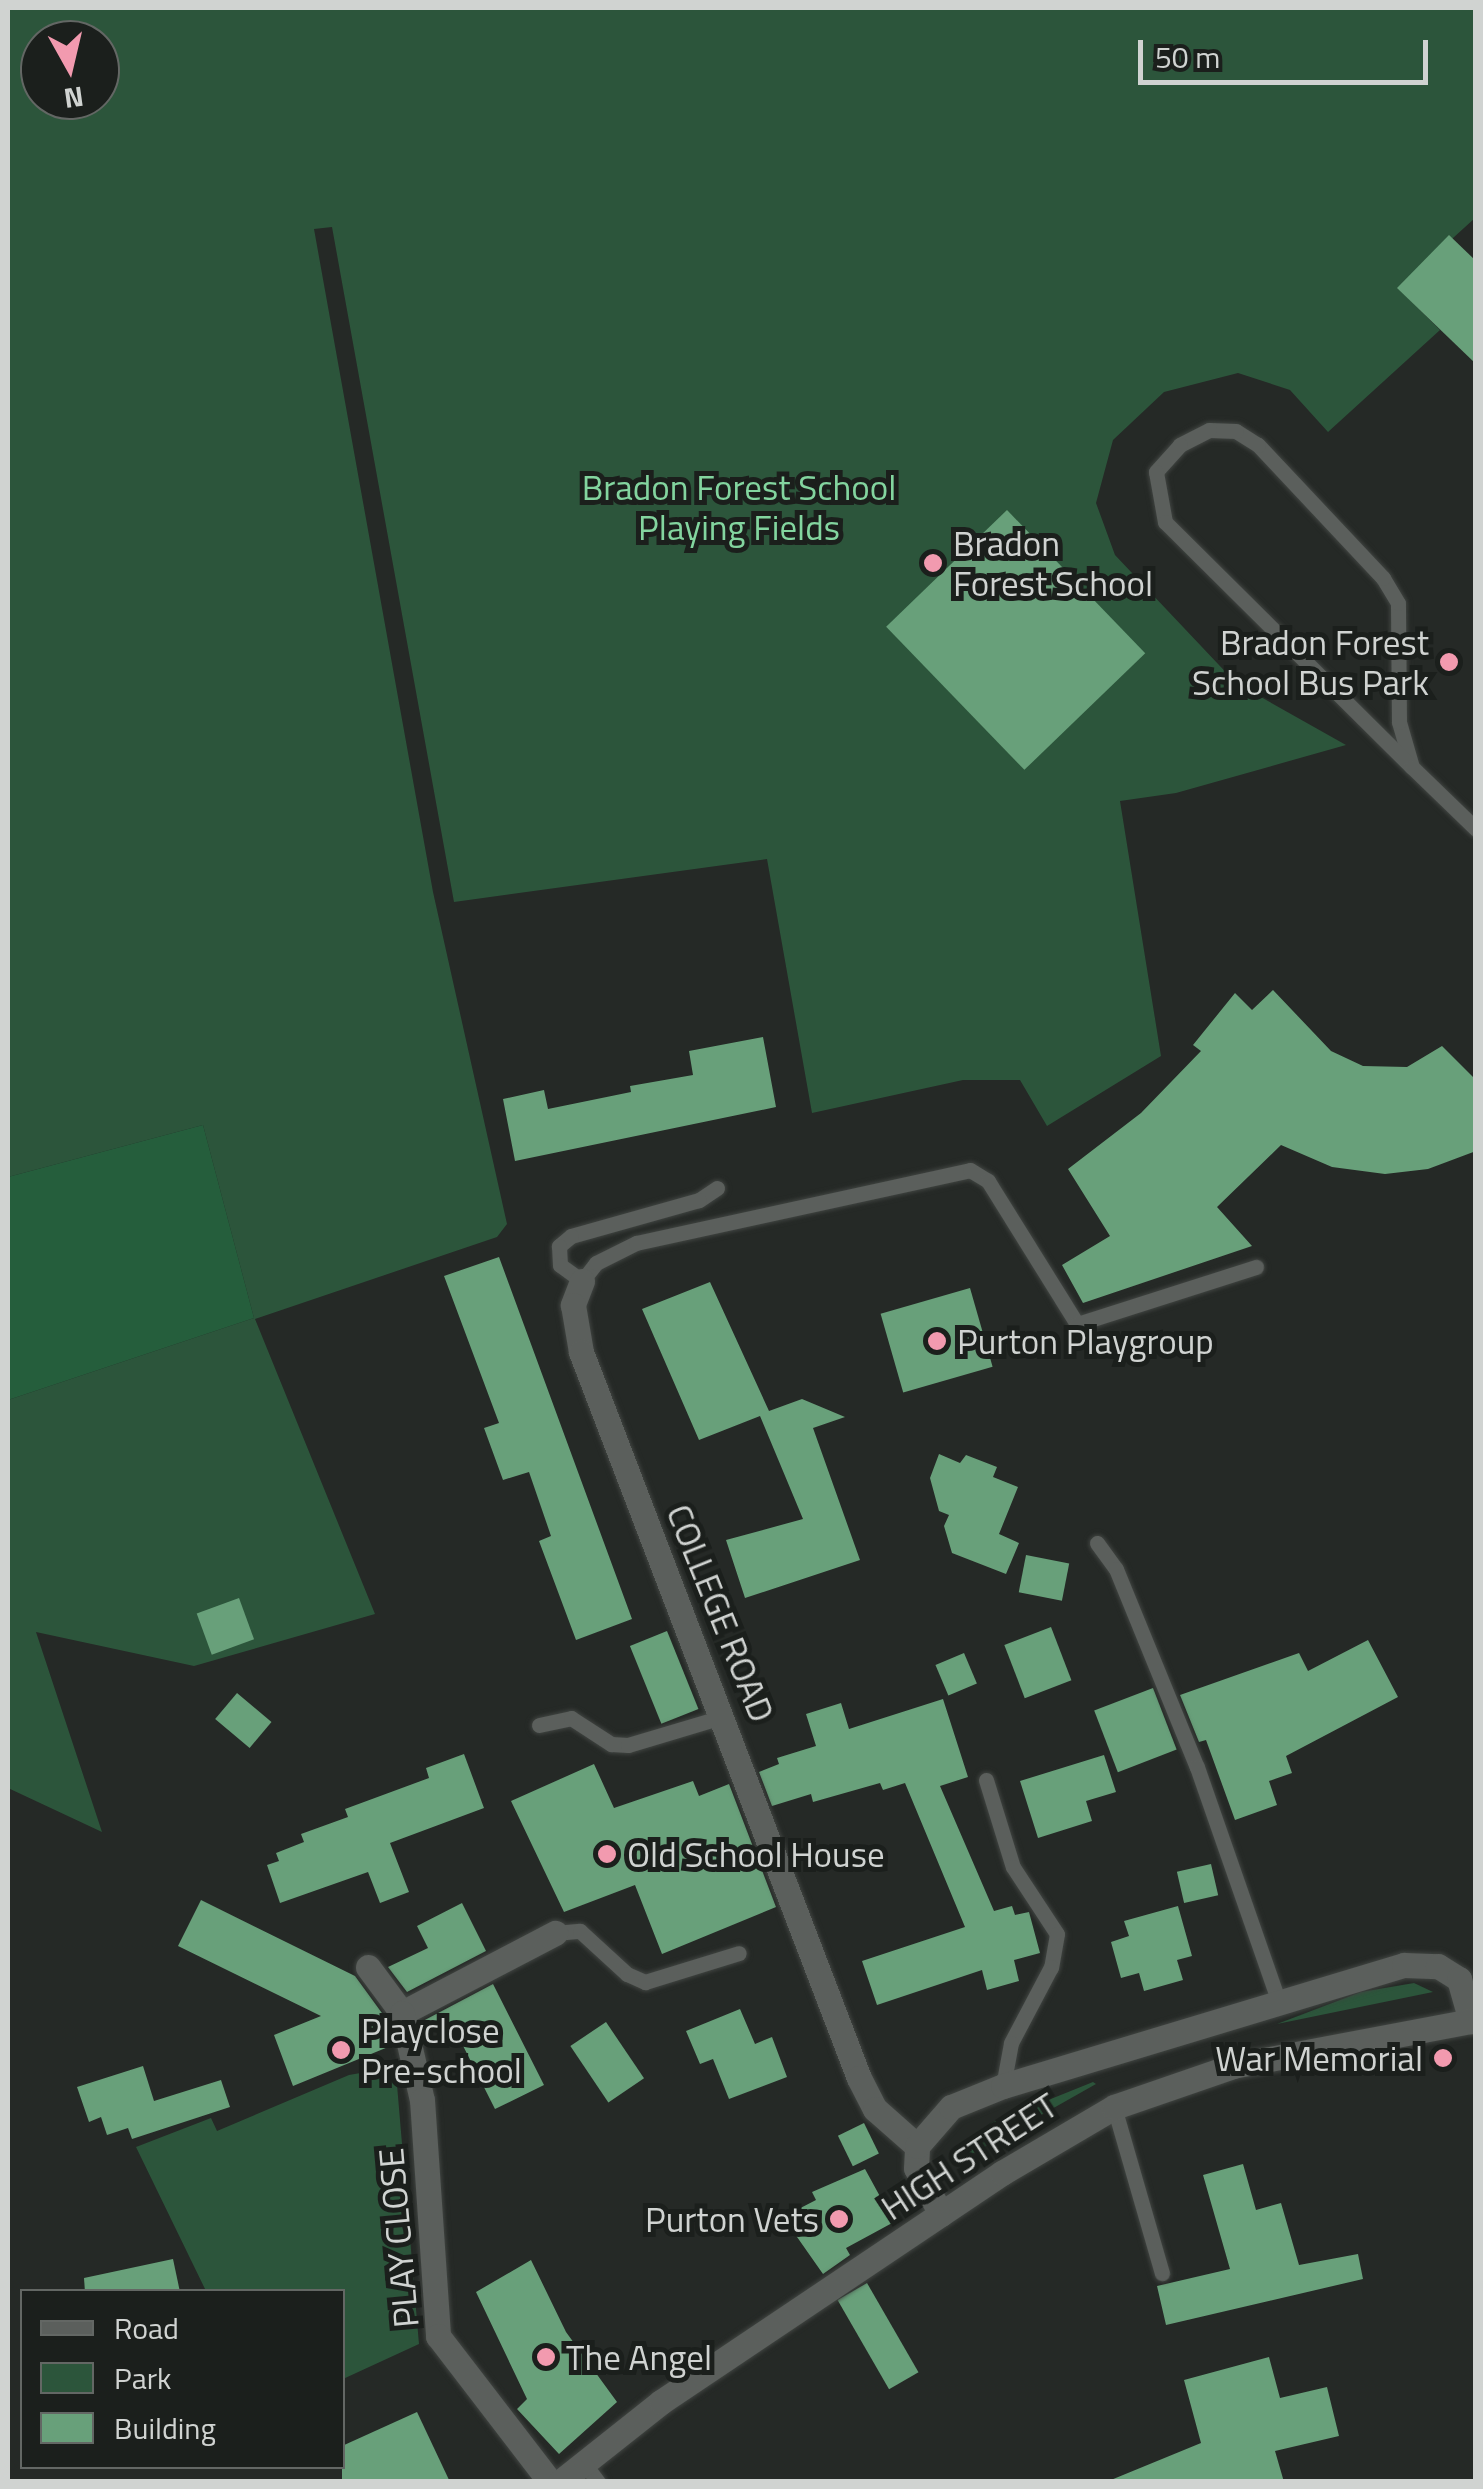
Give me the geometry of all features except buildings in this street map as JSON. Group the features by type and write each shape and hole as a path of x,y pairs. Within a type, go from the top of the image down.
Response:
{"street":[{"name":"COLLEGE ROAD","path":"582,1281 574,1306 581,1352 725,1716 860,2078 875,2109 916,2146"},
{"path":"402,2013 556,1933"},
{"path":"940,2214 916,2168 916,2146 951,2107 1003,2086 1278,1999 1404,1965 1438,1966 1459,1978 1473,2021"},
{"name":"PLAY CLOSE","path":"368,1966 402,2013 422,2100 438,2336 550,2482"},
{"name":"HIGH STREET","path":"560,2482 591,2472 661,2402 940,2214 1114,2107 1233,2066 1473,2021"}],"lane":[{"path":"1412,767 1399,722 1398,604 1382,578 1258,445 1236,431 1209,430 1180,445 1156,472 1165,522 1412,767 1476,829"},
{"path":"716,1188 699,1200 571,1236 556,1254 582,1281 606,1256 636,1243 956,1170 981,1173 1077,1324 1256,1267"},
{"path":"1097,1544 1116,1569 1197,1767 1278,1999"},
{"path":"539,1724 583,1721 611,1744 628,1745 725,1716"},
{"path":"986,1780 1014,1868 1054,1922 1058,1947 1011,2043 1003,2086"},
{"path":"556,1933 580,1931 645,1982 739,1954"},
{"path":"1114,2107 1162,2273"}],"green space":[{"name":"Bradon Forest School Playing Fields","path":"8,8 1475,8 1475,218 1398,288 1440,330 1328,432 1290,390 1238,373 1164,392 1113,440 1096,503 1115,555 1236,683 1346,745 1176,793 1120,801 1161,1056 1047,1126 1020,1080 963,1080 812,1113 767,859 454,902 332,227 314,229 433,892 507,1224 497,1237 255,1319 375,1614 194,1666 36,1632 102,1832 8,1788 8,1400 254,1318 203,1125 8,1177"},
{"path":"203,1125 254,1318 8,1400 8,1177"},
{"path":"1414,1983 1433,1992 1277,2024 1361,1992"},
{"path":"389,2068 396,2073 419,2344 345,2378 345,2289 205,2289 136,2147 211,2118 217,2131 349,2075"},
{"path":"1096,2084 958,2162 969,2141 991,2123"}],"place":[{"name":"Bradon Forest School","path":"933,563"},
{"name":"Bradon Forest School Bus Park","path":"1449,662"},
{"name":"Purton Playgroup","path":"937,1341"},
{"name":"Old School House","path":"607,1854"},
{"name":"Playclose Pre-school","path":"341,2050"},
{"name":"War Memorial","path":"1443,2058"},
{"name":"Purton Vets","path":"839,2219"},
{"name":"The Angel","path":"546,2357"}]}
